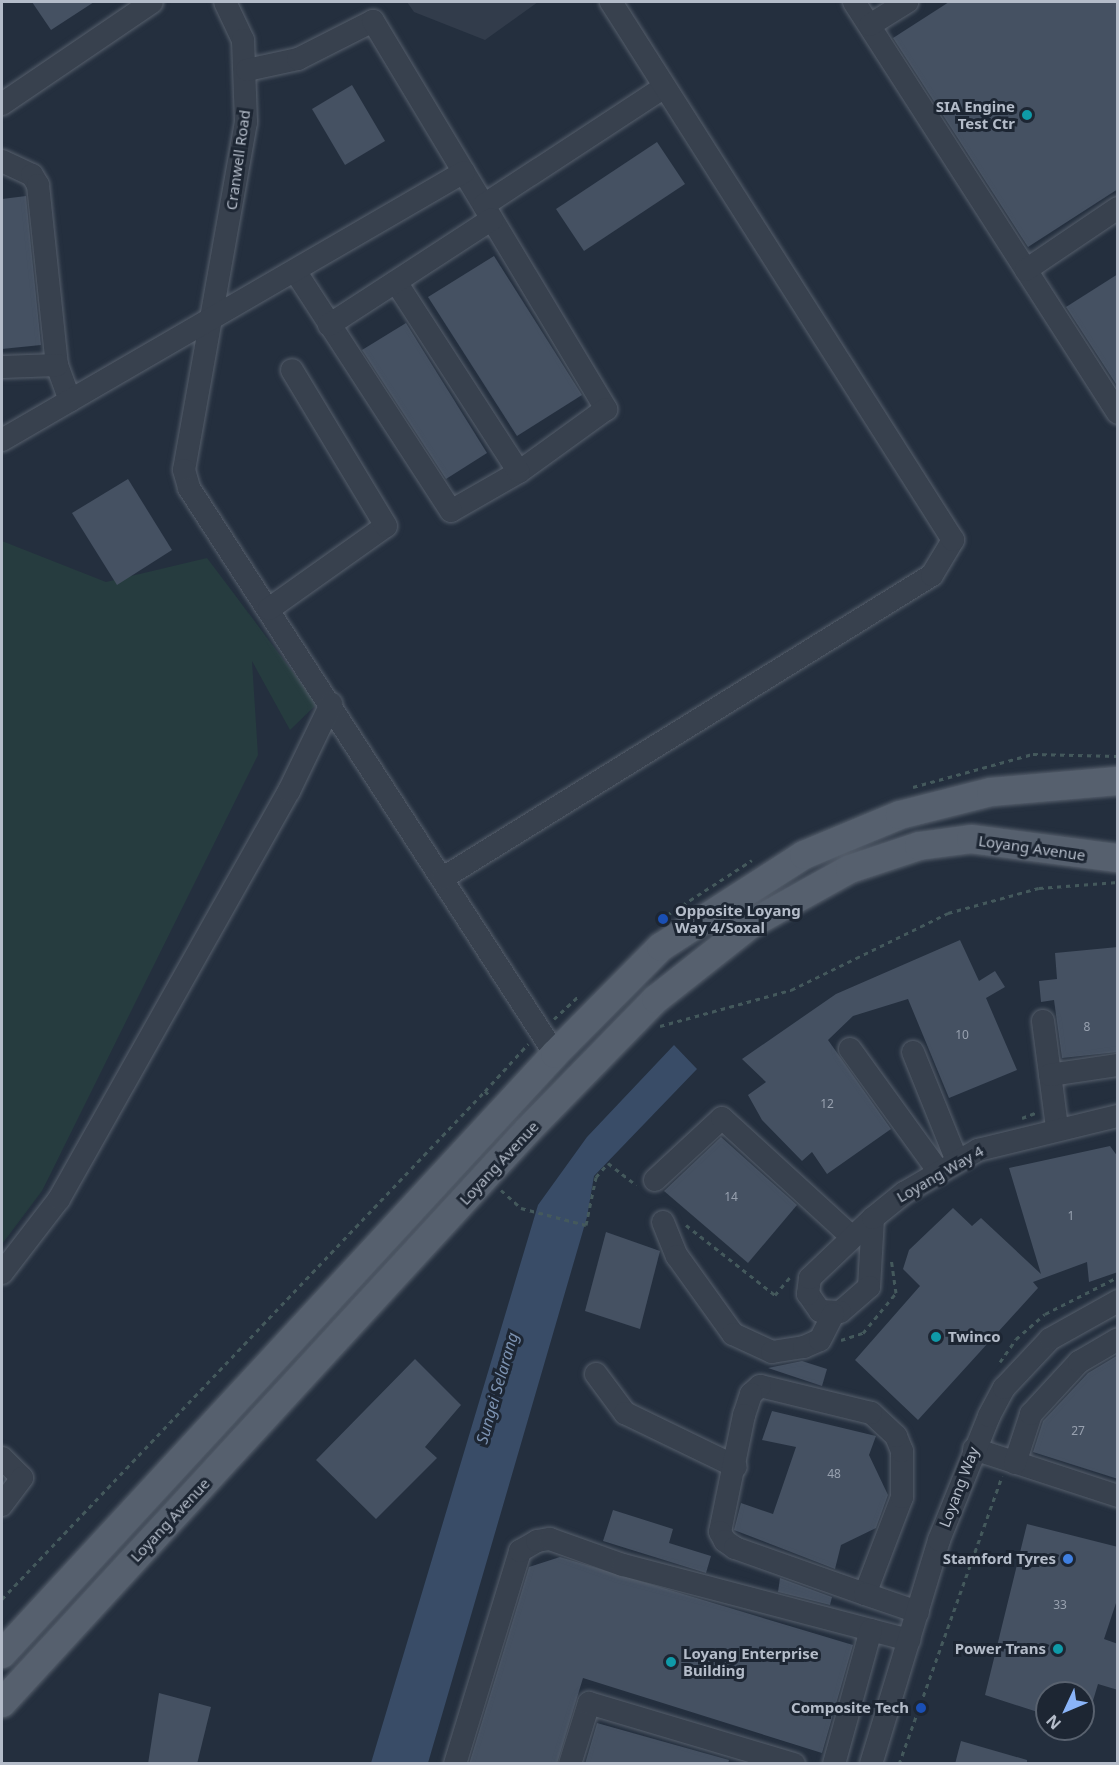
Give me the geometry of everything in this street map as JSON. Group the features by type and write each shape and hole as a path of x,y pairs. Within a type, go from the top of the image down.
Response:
{"main road":[{"path":"2,1654 555,1054 661,947 804,855 944,802 1038,785 1118,781"},
{"name":"Loyang Avenue","path":"2,1703 527,1131 656,999 751,924 850,869 919,846 971,839 1118,858"}],"street":[{"path":"2,104 152,2"},
{"name":"Cranwell Road","path":"225,2 243,40 247,70 246,122 184,470 189,488 331,704 555,1054"},
{"path":"442,878 612,775 932,575 953,540 610,2"},
{"path":"854,2 1118,413"},
{"path":"870,25 907,2"},
{"path":"247,70 298,59 370,20 606,405 601,416 519,472 451,511 296,272"},
{"path":"329,325 396,282 488,212 664,87"},
{"path":"2,161 32,176 38,185 57,365 70,401"},
{"path":"2,440 212,321 464,172"},
{"path":"1026,270 1118,208"},
{"path":"396,282 519,472"},
{"path":"2,367 57,365"},
{"path":"268,609 386,526 292,370"},
{"path":"2,1273 58,1199 289,791 331,704"},
{"path":"1043,1021 1057,1127"},
{"path":"850,1049 948,1166"},
{"path":"914,1053 948,1166"},
{"path":"1050,1075 1118,1065"},
{"name":"Loyang Way 4","path":"833,1314 814,1304 807,1285 873,1218 948,1166 1057,1127 1118,1116"},
{"path":"655,1180 722,1118 852,1237"},
{"path":"663,1222 677,1256 733,1334 772,1352 804,1347 822,1335 833,1314 846,1309 872,1280 873,1218"},
{"name":"Loyang Way","path":"871,1764 918,1612 974,1449 1004,1388 1028,1360 1077,1319 1118,1301"},
{"path":"1010,1461 1021,1434 1038,1405 1079,1362 1118,1339"},
{"path":"596,1374 625,1413 736,1467"},
{"path":"866,1594 902,1497 902,1451 888,1427 871,1413 760,1386 751,1394 744,1415 736,1467 720,1532 724,1541 866,1594 918,1612"},
{"path":"974,1449 1118,1496"},
{"path":"2,1458 22,1478 2,1504"},
{"path":"455,1764 520,1551 550,1539 623,1565 909,1640"},
{"path":"834,1764 871,1630"},
{"path":"570,1764 589,1702 794,1764"}],"path":[{"path":"529,1210 586,1225"},
{"path":"822,1335 834,1341 862,1333 897,1293 890,1250"},
{"path":"791,1286 799,1274"},
{"path":"899,1764 1010,1461"}],"shaded area":[{"path":"407,2 538,2 485,40 414,12"}],"green space":[{"path":"2,541 106,582 207,558 317,704 290,730 252,661 258,755 42,1191 2,1244"}],"water":[{"name":"Sungei Selarang","path":"674,1045 697,1069 594,1176 587,1217 428,1763 371,1763 538,1205 587,1137"}],"building":[{"path":"32,2 94,2 51,30"},
{"name":"SIA Engine Test Ctr","path":"949,2 1118,2 1118,189 1028,247 893,38"},
{"path":"352,85 385,141 345,165 312,109"},
{"path":"657,142 685,184 584,251 556,209"},
{"path":"26,196 41,345 2,349 2,199"},
{"path":"494,256 582,395 517,436 428,297"},
{"path":"1118,274 1118,387 1066,307"},
{"path":"406,323 487,453 446,479 362,350"},
{"path":"128,479 172,550 117,585 72,513"},
{"path":"960,940 979,981 995,971 1005,987 986,998 1017,1070 949,1098 908,999 853,1016 828,1040 891,1129 827,1174 812,1152 802,1161 762,1120 748,1095 766,1082 742,1059 836,994"},
{"path":"1118,947 1118,1052 1062,1058 1054,1000 1041,1002 1039,981 1057,979 1055,953"},
{"path":"721,1137 797,1205 748,1263 664,1191"},
{"name":"Twinco","path":"1110,1146 1118,1157 1118,1272 1089,1282 1087,1262 1033,1282 1038,1288 918,1420 855,1360 920,1286 903,1269 909,1250 953,1208 972,1226 981,1218 1041,1274 1009,1168"},
{"path":"606,1232 660,1251 640,1329 585,1311"},
{"path":"1118,1355 1118,1479 1033,1452 1043,1421 1088,1373"},
{"path":"415,1359 461,1405 425,1447 437,1458 376,1519 316,1460"},
{"path":"802,1361 827,1369 822,1386 768,1368"},
{"path":"772,1411 876,1436 869,1455 888,1495 876,1528 841,1545 835,1569 734,1530 741,1503 773,1514 796,1447 762,1440"},
{"path":"613,1510 673,1529 669,1543 711,1556 706,1573 603,1541"},
{"path":"1027,1524 1118,1547 1118,1597 1104,1639 1118,1644 1118,1690 1098,1684 1095,1694 1095,1681 1035,1681 1035,1711 985,1695"},
{"name":"Loyang Enterprise Building","path":"560,1557 853,1645 822,1753 583,1678 557,1764 469,1764 529,1567"},
{"path":"780,1578 832,1597 830,1605 778,1592"},
{"path":"159,1693 211,1707 197,1764 148,1764"},
{"path":"597,1723 729,1760 728,1764 585,1764"},
{"path":"961,1741 1027,1760 1027,1764 955,1764"}],"place":[{"name":"SIA Engine Test Ctr","path":"1027,115"},
{"name":"Opposite Loyang Way 4/Soxal","path":"663,919"},
{"name":"Twinco","path":"936,1337"},
{"name":"Stamford Tyres","path":"1068,1559"},
{"name":"Power Trans","path":"1058,1649"},
{"name":"Loyang Enterprise Building","path":"671,1662"},
{"name":"Composite Tech","path":"921,1708"}]}
